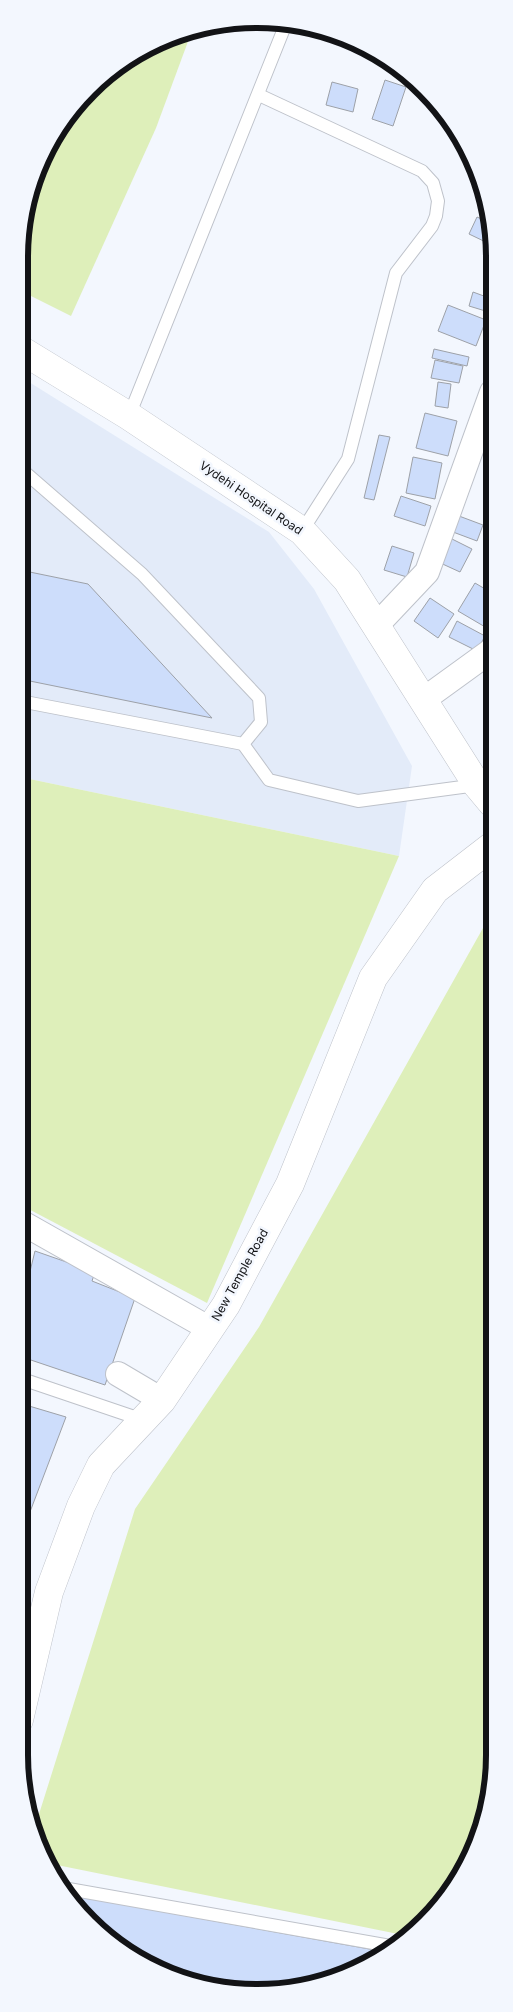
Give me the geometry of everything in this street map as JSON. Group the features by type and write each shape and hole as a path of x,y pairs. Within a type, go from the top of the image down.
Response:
{"street":[{"name":"Vydehi Hospital Road","path":"28,354 129,416 302,531 347,580 485,794"},
{"path":"376,626 428,572 486,409"},
{"path":"423,700 486,654"},
{"name":"New Temple Road","path":"28,1682 49,1592 81,1506 101,1465 162,1400 226,1304 290,1184 373,978 435,890 486,851"},
{"path":"28,1226 210,1329"},
{"path":"118,1374 162,1400"}],"lane":[{"path":"129,416 284,29"},
{"path":"259,95 422,171 433,184 438,201 432,226 404,261 390,288 348,459 302,531"},
{"path":"28,475 142,574 259,698 261,722 243,744"},
{"path":"28,703 243,744 269,780 358,801 485,794"},
{"path":"28,1381 143,1420"},
{"path":"71,1889 386,1944"}],"shaded area":[{"path":"28,381 269,532 314,589 412,766 399,856 28,779"}],"green space":[{"path":"189,38 156,128 71,316 28,294 29,227 35,197 45,169 66,129 84,106 106,84 142,58"},
{"path":"28,779 399,856 207,1303 28,1209"},
{"path":"486,923 486,1755 484,1785 478,1815 468,1843 455,1870 429,1906 399,1934 55,1865 37,1821 135,1509 259,1327"}],"building":[{"path":"385,80 406,87 393,126 372,119"},
{"path":"332,82 358,89 353,112 326,105"},
{"path":"477,217 482,219 485,242 469,234"},
{"path":"473,292 486,297 486,311 469,306"},
{"path":"448,305 486,320 476,346 438,331"},
{"path":"434,349 469,357 467,366 432,358"},
{"path":"435,360 463,366 459,383 431,378"},
{"path":"438,382 451,384 448,408 435,406"},
{"path":"425,413 457,421 448,456 416,448"},
{"path":"379,435 390,437 374,500 364,498"},
{"path":"413,457 442,463 435,499 406,493"},
{"path":"401,496 431,506 425,526 394,516"},
{"path":"459,516 483,525 477,541 453,532"},
{"path":"448,537 472,549 460,572 436,561"},
{"path":"392,546 414,553 407,577 384,570"},
{"path":"28,572 88,584 212,718 28,681"},
{"path":"475,583 486,589 486,627 458,611"},
{"path":"430,598 454,614 438,638 414,621"},
{"path":"457,621 485,636 477,651 449,637"},
{"path":"35,1251 95,1272 92,1281 135,1298 105,1385 28,1359 28,1280"},
{"path":"28,1406 66,1417 28,1517"},
{"path":"76,1896 377,1950 358,1961 316,1977 286,1983 227,1983 197,1977 169,1967 142,1954 106,1928"}]}
